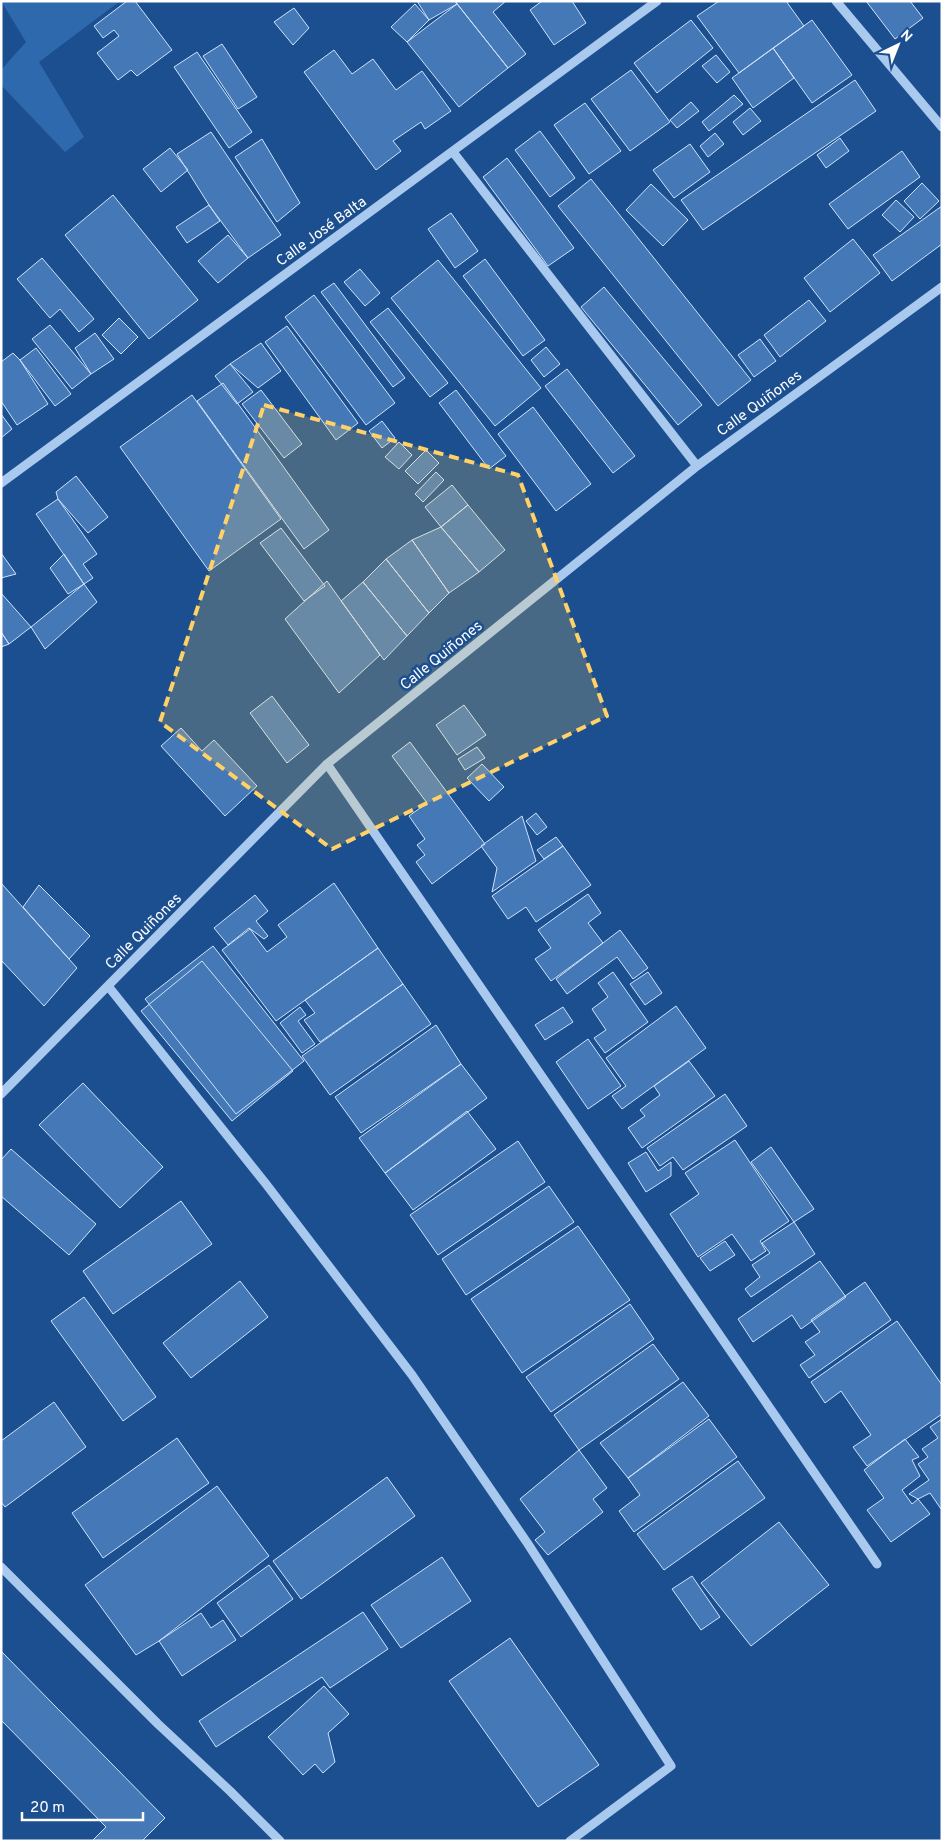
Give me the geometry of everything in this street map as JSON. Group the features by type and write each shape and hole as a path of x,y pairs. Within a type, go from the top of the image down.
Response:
{"street":[{"name":"Calle José Balta","path":"1,483 657,1"},
{"path":"836,1 942,127"},
{"path":"453,152 697,466"},
{"name":"Calle Quiñones","path":"1,1094 327,764 697,466 942,287"},
{"path":"327,764 876,1564"},
{"path":"108,986 266,1184 412,1374 528,1544 671,1766 570,1841"},
{"path":"1,1567 158,1724 280,1841"}],"highlighted area":[{"path":"264,405 518,475 607,716 332,849 160,722"}],"shaded area":[{"path":"1,1 120,1 39,62 84,137 65,152 1,85 1,70 26,42"}],"building":[{"path":"127,1 135,1 172,50 137,76 131,70 118,80 97,53 119,36 114,30 103,38 94,26"},
{"path":"417,1 455,1 457,4 429,20"},
{"path":"455,1 506,1 493,12 526,54 508,68"},
{"path":"542,1 572,1 586,23 554,45 530,10"},
{"path":"719,1 786,1 804,26 739,73 697,16"},
{"path":"866,1 910,1 923,18 895,39"},
{"path":"415,4 429,20 407,42 391,27"},
{"path":"457,4 508,68 459,107 407,42"},
{"path":"294,8 309,28 293,45 274,22"},
{"path":"691,20 713,48 657,93 634,63"},
{"path":"812,20 852,75 812,103 773,48"},
{"path":"222,44 257,97 238,109 203,56"},
{"path":"773,48 794,78 753,108 732,78"},
{"path":"334,50 352,74 373,59 396,90 422,71 451,111 425,129 421,122 393,141 401,151 376,170 304,72"},
{"path":"197,52 252,132 229,148 174,67"},
{"path":"716,55 730,72 717,83 702,66"},
{"path":"631,70 670,122 630,151 591,99"},
{"path":"855,80 876,111 703,230 681,200"},
{"path":"734,95 743,104 709,131 702,122"},
{"path":"691,102 699,111 677,128 670,120"},
{"path":"585,103 621,151 589,174 554,125"},
{"path":"750,108 761,121 743,135 733,122"},
{"path":"540,131 575,178 550,197 515,150"},
{"path":"211,132 281,235 248,258 209,205 177,154"},
{"path":"715,133 724,144 708,157 700,146"},
{"path":"840,138 849,151 826,168 817,155"},
{"path":"262,139 300,203 277,222 235,157"},
{"path":"690,144 710,172 674,198 653,170"},
{"path":"170,148 188,170 161,192 143,169"},
{"path":"902,151 920,177 848,229 829,204"},
{"path":"507,158 574,248 548,266 483,177"},
{"path":"591,179 751,380 718,406 558,206"},
{"path":"922,183 939,201 920,219 904,201"},
{"path":"651,184 688,220 663,246 626,210"},
{"path":"113,195 198,300 149,339 65,235"},
{"path":"896,200 914,217 900,232 882,215"},
{"path":"209,205 220,221 187,243 176,227"},
{"path":"942,206 942,244 892,281 873,255"},
{"path":"451,213 478,251 455,268 428,229"},
{"path":"228,235 248,258 218,283 198,261"},
{"path":"853,239 880,273 830,312 804,278"},
{"path":"42,258 94,319 79,332 60,309 50,318 17,279"},
{"path":"485,259 545,340 523,356 463,276"},
{"path":"438,260 541,388 495,426 391,298"},
{"path":"360,269 380,293 365,306 344,282"},
{"path":"334,283 405,378 393,387 321,292"},
{"path":"604,287 702,405 678,425 581,307"},
{"path":"314,295 395,403 366,425 285,317"},
{"path":"809,300 826,321 780,357 764,335"},
{"path":"388,308 448,383 430,397 370,322"},
{"path":"119,318 138,337 121,354 102,335"},
{"path":"50,325 91,374 72,389 32,339"},
{"path":"287,326 358,423 336,440 265,342"},
{"path":"95,333 114,359 91,374 75,348"},
{"path":"760,339 776,361 754,377 738,355"},
{"path":"261,343 281,371 258,388 230,364"},
{"path":"546,347 560,364 544,377 531,360"},
{"path":"36,348 71,394 55,406 20,360"},
{"path":"13,353 20,360 48,404 17,425 1,401 1,362"},
{"path":"230,364 253,392 237,404 215,376"},
{"path":"567,369 635,456 613,473 545,386"},
{"path":"223,383 329,530 304,549 197,401"},
{"path":"261,390 302,444 284,458 242,404"},
{"path":"456,390 506,456 489,469 439,403"},
{"path":"192,395 281,519 209,571 120,447"},
{"path":"533,407 591,484 556,511 498,434"},
{"path":"1,414 12,429 1,438"},
{"path":"382,421 395,438 382,448 369,431"},
{"path":"399,442 412,455 399,469 385,457"},
{"path":"426,450 439,463 418,484 405,471"},
{"path":"436,472 444,480 423,502 415,494"},
{"path":"76,476 108,517 88,533 58,499 56,492"},
{"path":"452,485 468,505 441,527 425,507"},
{"path":"58,499 97,554 83,564 93,578 84,584 36,514"},
{"path":"468,505 505,550 479,572 441,527"},
{"path":"441,527 479,572 449,593 412,540"},
{"path":"281,528 325,586 304,601 260,543"},
{"path":"412,540 449,593 429,613 386,559"},
{"path":"1,553 16,574 1,578"},
{"path":"64,554 84,584 68,594 50,568"},
{"path":"386,559 429,613 407,636 363,582"},
{"path":"327,581 380,655 339,693 285,619"},
{"path":"363,582 407,636 384,660 341,601"},
{"path":"84,584 97,602 45,649 31,627"},
{"path":"1,593 31,627 9,644 1,632"},
{"path":"1,632 9,644 1,647"},
{"path":"272,696 309,745 287,763 250,713"},
{"path":"464,705 486,735 457,755 436,725"},
{"path":"181,728 202,751 214,740 257,786 225,816 161,746"},
{"path":"410,742 485,844 432,884 416,862 425,855 417,845 425,839 409,816 427,803 392,756"},
{"path":"477,747 485,758 465,770 458,759"},
{"path":"482,764 504,787 489,801 467,778"},
{"path":"536,813 547,827 537,835 526,821"},
{"path":"522,816 536,861 492,892 497,868 481,846"},
{"path":"556,837 563,846 544,859 537,850"},
{"path":"563,846 591,885 536,922 526,907 508,919 492,896"},
{"path":"1,883 77,968 44,1006 1,960"},
{"path":"334,883 378,948 276,1021 222,950 250,929 267,952 287,937 278,925"},
{"path":"39,885 90,936 69,959 23,907"},
{"path":"588,894 601,913 588,923 603,943 551,981 535,959 551,948 538,930"},
{"path":"255,895 268,911 256,921 268,936 264,939 249,928 228,945 214,928"},
{"path":"620,930 648,968 633,979 617,957 567,994 556,979"},
{"path":"213,946 304,1061 236,1114 145,999"},
{"path":"378,948 403,984 320,1042 304,1020 315,1013 305,1000"},
{"path":"202,961 293,1071 232,1121 141,1011"},
{"path":"613,972 648,1022 605,1053 594,1038 606,1030 592,1009 608,997 598,983"},
{"path":"648,972 662,993 645,1005 630,984"},
{"path":"403,984 431,1024 330,1095 302,1056"},
{"path":"676,1006 706,1048 622,1109 612,1096 626,1086 606,1058"},
{"path":"300,1007 306,1015 298,1021 315,1044 302,1053 280,1023"},
{"path":"563,1007 573,1022 545,1040 535,1025"},
{"path":"436,1025 461,1064 361,1133 335,1097"},
{"path":"588,1039 621,1086 588,1109 556,1062"},
{"path":"689,1061 715,1096 642,1148 628,1128 645,1116 640,1110 660,1095 654,1086"},
{"path":"461,1064 487,1098 385,1173 359,1138"},
{"path":"83,1083 163,1167 120,1208 39,1125"},
{"path":"725,1094 747,1126 683,1170 673,1157 660,1166 647,1148"},
{"path":"467,1111 496,1149 413,1210 385,1173"},
{"path":"735,1140 789,1221 760,1241 766,1251 751,1261 732,1234 698,1257 670,1214 699,1194 685,1173"},
{"path":"518,1141 545,1182 438,1255 410,1215"},
{"path":"771,1147 814,1209 794,1222 751,1162"},
{"path":"11,1149 96,1224 69,1255 1,1196 1,1160"},
{"path":"646,1152 658,1171 671,1162 671,1176 646,1192 628,1163"},
{"path":"549,1186 574,1222 466,1295 442,1259"},
{"path":"181,1201 212,1244 113,1314 83,1271"},
{"path":"794,1222 815,1254 751,1297 745,1289 760,1277 752,1265 770,1253 762,1243"},
{"path":"578,1226 630,1300 522,1373 471,1299"},
{"path":"725,1241 735,1255 710,1271 700,1258"},
{"path":"820,1261 846,1297 801,1329 792,1315 753,1342 738,1319"},
{"path":"240,1281 268,1317 191,1378 163,1343"},
{"path":"865,1282 891,1320 809,1378 800,1365 815,1355 805,1342 820,1332 811,1320"},
{"path":"84,1297 156,1397 123,1421 51,1321"},
{"path":"630,1304 654,1339 551,1412 526,1377"},
{"path":"897,1321 942,1385 942,1414 867,1466 853,1447 871,1435 841,1391 825,1403 811,1382"},
{"path":"653,1344 679,1379 579,1450 554,1415"},
{"path":"683,1382 709,1416 628,1478 600,1443"},
{"path":"54,1402 86,1447 5,1507 1,1502 1,1441"},
{"path":"709,1419 737,1457 634,1532 619,1511 640,1495 628,1478"},
{"path":"942,1419 941,1509 930,1493 918,1499 909,1494 929,1480 918,1464 928,1457 922,1449 938,1438 930,1427"},
{"path":"177,1438 209,1483 103,1558 72,1513"},
{"path":"905,1439 919,1457 912,1460 920,1476 902,1490 912,1504 918,1499 930,1514 891,1542 867,1510 884,1498 864,1470"},
{"path":"579,1450 607,1488 593,1499 603,1512 548,1555 535,1540 545,1532 520,1499"},
{"path":"738,1461 765,1498 664,1570 637,1534"},
{"path":"387,1477 415,1516 301,1599 273,1561"},
{"path":"217,1486 269,1556 159,1641 136,1655 85,1585"},
{"path":"779,1522 829,1585 751,1646 701,1583"},
{"path":"442,1557 471,1601 401,1648 371,1605"},
{"path":"269,1565 293,1599 241,1637 217,1603"},
{"path":"692,1576 720,1617 701,1630 672,1589"},
{"path":"363,1612 388,1649 330,1688 322,1677 216,1747 199,1721"},
{"path":"201,1613 211,1628 223,1620 236,1640 182,1676 159,1641"},
{"path":"510,1638 599,1765 538,1807 449,1681"},
{"path":"1,1651 165,1818 142,1841 92,1841 106,1827 1,1720"},
{"path":"324,1686 349,1714 328,1733 335,1762 323,1773 315,1764 303,1775 268,1737"}]}
